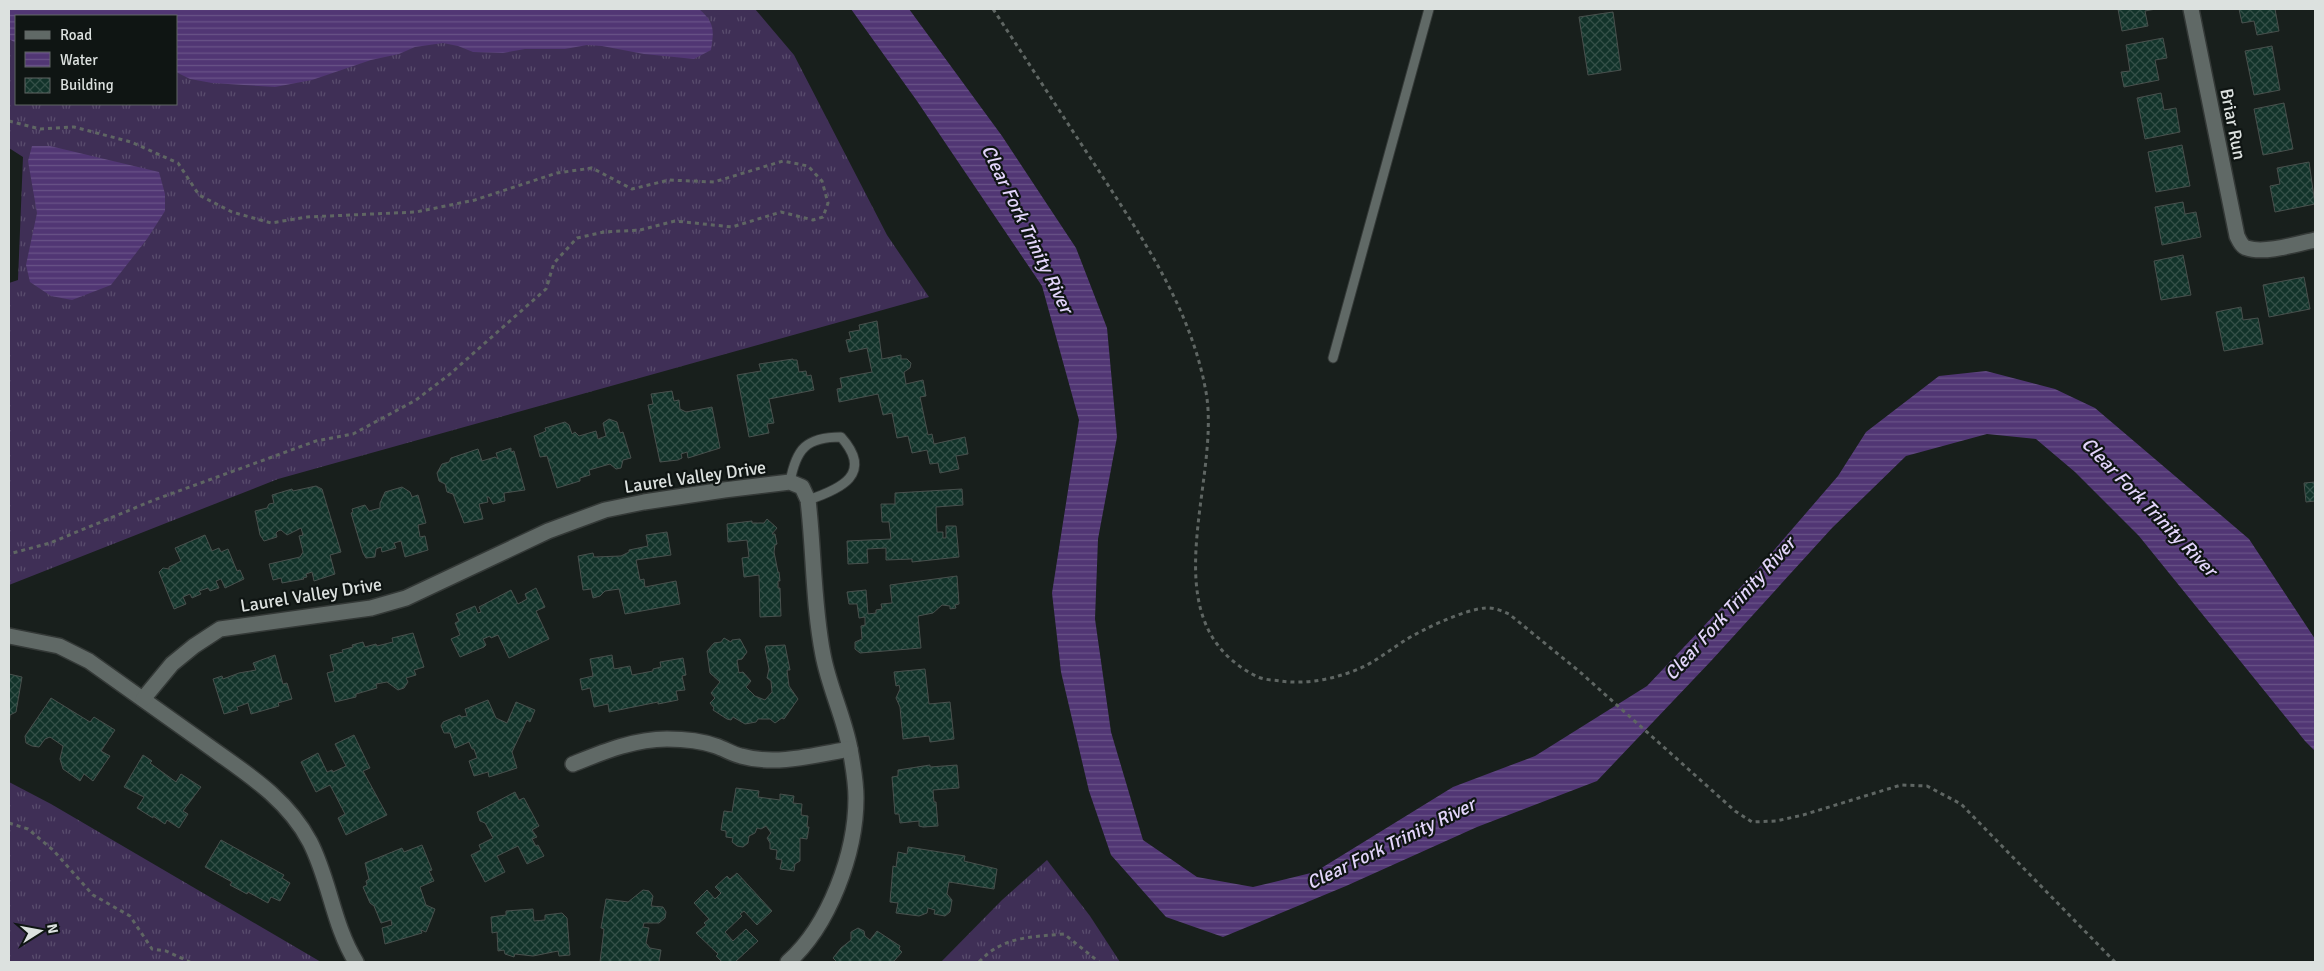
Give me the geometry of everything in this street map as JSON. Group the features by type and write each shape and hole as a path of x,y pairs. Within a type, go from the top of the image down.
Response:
{"street":[{"name":"Briar Run","path":"2191,9 2237,236 2243,246 2248,249 2272,249 2315,240"},
{"name":"Laurel Valley Drive","path":"143,699 172,664 194,646 220,629 370,608 406,598 548,531 605,510 644,502 790,482 802,487 808,500"},
{"path":"788,962 817,928 830,906 845,861 853,828 856,798 850,749 823,655 816,606 808,500"},
{"path":"9,636 59,646 89,661 264,786 291,812 310,842 324,875 332,910 344,944 356,962"},
{"path":"572,764 634,743 667,739 714,745 741,756 766,760 799,759 850,749"}],"lane":[{"path":"1333,358 1429,9"},
{"path":"790,482 793,467 800,450 810,442 824,437 841,437 852,449 855,466 847,483 826,494 808,500"}],"path":[{"path":"993,9 1140,234 1170,286 1188,326 1206,393 1210,435 1199,506 1196,591 1207,629 1225,652 1257,677 1293,683 1311,681 1340,675 1366,665 1406,640 1441,622 1485,608 1509,614 1580,672 1735,811 1752,822 1776,822 1803,816 1901,785 1927,786 1961,804 2115,962"},
{"path":"9,121 40,129 74,127 130,142 178,163 198,195 232,212 271,223 307,218 416,212 475,200 556,173 592,168 632,189 669,180 714,182 783,162 808,166 822,181 828,203 823,217 813,220 781,212 732,227 675,221 640,230 604,232 577,238 554,263 546,289 450,374 416,400 353,434 316,441 154,500 50,543 9,554"},
{"path":"9,823 28,828 53,850 93,895 130,916 152,949 166,951 190,962"},
{"path":"978,962 990,950 1020,938 1064,934 1099,962"}],"green space":[{"path":"9,9 755,9 794,55 887,235 929,297 278,479 9,585 9,283 18,280 23,157 9,148"},
{"path":"9,782 51,804 321,962 9,962"},
{"path":"1047,860 1090,916 1120,962 941,962 1002,900"}],"water":[{"path":"9,9 699,9 711,23 713,37 711,50 694,59 644,54 587,45 565,49 525,49 503,53 473,52 443,43 415,47 399,54 371,60 312,80 275,87 212,83 190,79 178,73 178,15 15,15 15,42 9,39"},
{"name":"Clear Fork Trinity River","path":"851,9 909,9 1002,136 1076,248 1107,328 1117,437 1098,539 1095,619 1111,732 1143,840 1197,877 1253,887 1315,872 1453,787 1535,756 1647,686 1756,571 1838,476 1866,432 1939,376 1986,371 2055,389 2095,408 2249,539 2315,639 2315,751 2139,536 2075,472 2036,439 1987,434 1906,456 1832,528 1711,661 1597,781 1477,827 1346,886 1223,937 1166,917 1111,855 1089,791 1061,672 1052,593 1079,420 1042,286 917,101"},
{"path":"32,146 50,146 159,172 165,194 165,211 147,239 111,285 72,300 51,296 30,282 26,265 37,213 28,161"}],"building":[{"path":"2118,9 2156,9 2145,11 2148,26 2122,31"},
{"path":"2239,9 2275,9 2279,31 2257,35 2254,21 2242,23"},
{"path":"1613,12 1621,70 1588,75 1579,17"},
{"path":"2163,38 2167,58 2155,60 2159,80 2124,87 2121,72 2130,71 2126,45"},
{"path":"2272,46 2280,90 2254,95 2245,51"},
{"path":"2161,93 2164,110 2176,108 2180,132 2145,139 2137,98"},
{"path":"2284,103 2293,149 2263,155 2254,109"},
{"path":"2182,145 2190,186 2156,192 2148,152"},
{"path":"2309,162 2315,204 2275,212 2270,186 2280,184 2277,168"},
{"path":"2183,202 2185,214 2196,212 2201,237 2162,245 2155,207"},
{"path":"2183,255 2191,295 2161,300 2154,261"},
{"path":"2304,277 2310,309 2269,317 2263,285"},
{"path":"2241,307 2243,320 2258,318 2263,344 2224,351 2216,312"},
{"path":"877,321 882,359 901,355 901,359 907,359 911,363 910,368 904,372 906,384 923,380 926,396 920,397 928,435 932,434 934,444 965,437 968,454 956,456 959,469 940,473 938,463 930,464 927,450 912,453 908,436 897,438 892,413 883,415 878,394 839,402 837,389 842,388 840,378 872,372 867,348 849,352 846,340 851,339 849,332 860,330 859,325"},
{"path":"797,360 799,372 806,371 807,376 811,375 814,390 769,399 774,423 767,424 769,433 749,437 737,375 761,371 759,364"},
{"path":"672,391 674,401 679,400 680,409 686,412 712,407 720,448 688,458 687,452 681,454 682,458 678,460 660,462 648,405 653,404 651,394"},
{"path":"609,419 617,422 620,433 623,432 631,458 623,460 621,468 616,469 610,464 589,470 590,475 580,478 580,481 557,488 547,456 540,457 534,436 546,431 545,428 565,422 569,425 572,434 575,432 579,436 596,431 598,439 606,436 603,423"},
{"path":"511,448 511,452 514,451 525,490 504,493 505,501 493,504 489,497 487,497 488,502 479,504 483,519 464,523 453,494 447,492 445,484 439,481 437,473 442,464 449,462 451,458 478,449 482,461 495,457 498,459 496,453"},
{"path":"2315,482 2315,501 2306,502 2304,483"},
{"path":"316,486 322,489 341,552 330,555 335,574 314,581 312,572 306,574 307,577 304,579 282,583 281,578 273,580 269,564 300,557 303,552 299,536 303,535 301,528 287,535 281,530 276,533 277,537 264,541 260,535 255,511 267,508 269,504 274,503 272,495 292,489 293,491"},
{"path":"402,487 410,492 412,497 418,495 426,523 418,525 420,537 425,536 428,550 405,557 401,541 394,543 396,548 382,552 381,547 376,549 375,557 366,558 351,513 353,512 352,509 365,505 369,511 380,508 385,492"},
{"path":"962,489 963,505 936,507 937,532 943,532 943,538 946,538 946,526 956,526 959,557 912,562 912,559 886,560 886,548 867,549 868,563 848,564 847,541 891,539 889,522 882,522 881,504 895,504 895,493"},
{"path":"767,519 777,528 772,534 775,534 777,544 775,545 774,552 780,581 778,581 778,588 780,588 781,616 760,617 759,575 744,577 742,558 749,557 747,540 728,542 727,524 752,521 752,523 764,523"},
{"path":"667,532 671,555 636,560 640,580 644,579 645,587 676,581 680,604 625,614 619,589 605,591 600,596 593,598 591,589 583,590 578,556 593,553 594,557 621,556 629,552 629,550 648,546 646,535"},
{"path":"205,535 212,551 219,548 221,552 228,549 237,571 240,570 244,579 225,588 221,579 216,581 219,588 210,591 208,588 199,591 201,594 192,598 190,594 183,597 186,604 174,609 159,572 163,568 169,569 169,567 181,561 175,548"},
{"path":"957,576 959,604 955,605 956,608 950,609 950,606 942,605 933,613 918,616 921,648 860,653 855,649 855,642 862,639 861,626 865,625 865,617 859,618 857,604 849,604 847,592 866,590 868,614 876,613 876,610 882,609 881,604 892,603 890,585"},
{"path":"536,588 545,607 536,611 549,639 509,658 498,635 491,638 490,636 483,639 486,645 484,647 460,657 451,639 460,635 455,623 459,621 456,614 475,606 478,613 481,612 479,607 511,590 518,604 527,599 525,594"},
{"path":"413,633 424,667 414,670 416,675 406,678 408,682 404,688 398,690 387,682 376,684 377,688 356,694 356,697 335,702 327,673 334,671 330,655 343,652 342,650 353,647 352,645 363,642 365,647 376,644 377,646 393,642 392,638"},
{"path":"724,638 731,642 732,640 740,639 747,652 742,659 737,660 739,673 743,672 751,681 746,687 755,696 765,700 772,692 771,681 767,678 769,669 766,646 785,645 790,670 787,670 789,686 798,699 784,719 782,718 775,723 770,719 758,719 756,722 745,724 733,717 731,720 727,719 713,710 714,708 710,703 715,698 711,693 720,682 710,673 707,651 714,643 721,642"},
{"path":"275,655 283,684 287,683 292,699 278,703 279,706 251,714 248,703 237,707 238,710 224,714 213,679 222,676 223,679 239,673 256,670 253,663"},
{"path":"612,655 614,669 630,666 632,675 653,671 653,669 661,667 660,662 683,658 686,675 682,676 685,690 676,691 678,700 658,704 658,702 609,712 608,704 594,707 590,688 582,690 580,679 593,676 590,659"},
{"path":"925,669 929,704 950,702 954,739 930,742 929,736 903,739 900,707 896,698 900,689 899,685 896,686 894,672"},
{"path":"9,674 22,677 16,712 10,715 9,727"},
{"path":"51,698 90,722 94,717 115,730 101,751 110,756 93,781 84,774 80,781 63,769 60,759 63,746 50,737 45,739 39,747 26,743 25,736"},
{"path":"488,700 496,718 507,723 516,702 535,710 530,722 527,720 512,752 517,768 489,777 488,772 474,776 469,761 477,758 474,749 472,749 469,742 455,748 450,733 444,733 441,726 443,722 460,715 461,717 467,716 465,709"},
{"path":"354,735 370,768 363,771 387,815 346,835 338,818 345,814 330,785 316,792 301,762 318,753 327,772 332,770 333,772 346,766 335,744"},
{"path":"143,755 152,761 150,763 176,782 181,774 201,787 183,811 188,814 179,828 167,820 165,824 137,808 144,797 124,787"},
{"path":"930,765 930,767 957,765 959,788 933,790 938,826 919,826 919,821 900,823 899,814 895,814 892,777 898,776 898,770"},
{"path":"736,788 759,791 758,797 780,800 780,794 794,796 793,803 802,804 801,815 808,816 807,827 809,827 807,839 800,838 800,861 795,864 794,871 780,869 782,860 776,859 777,850 770,849 770,843 767,838 771,833 766,826 761,829 757,828 755,833 749,836 748,843 743,847 737,846 732,842 733,838 726,837 726,831 721,830 724,811 732,812"},
{"path":"515,792 519,800 524,798 539,826 532,830 537,837 532,839 544,856 527,864 518,846 497,856 505,872 485,882 471,855 481,850 479,845 493,838 485,823 480,821 477,812"},
{"path":"221,840 284,875 282,878 290,883 280,901 271,897 268,903 248,892 247,894 230,885 232,882 205,867"},
{"path":"422,845 432,870 429,871 434,881 420,887 426,905 435,909 426,932 421,930 422,933 385,944 382,928 392,925 391,920 381,923 374,906 370,903 363,887 367,885 366,881 369,879 365,863 402,848 404,852"},
{"path":"908,847 965,856 964,861 997,869 994,889 949,882 947,894 952,900 950,912 945,916 934,914 935,910 928,908 927,913 919,916 896,913 898,903 890,902 893,866 896,867 898,852 907,854"},
{"path":"737,873 772,911 757,925 744,911 740,914 742,916 725,932 733,941 746,929 758,941 735,962 722,962 716,956 718,954 696,933 706,925 704,923 709,919 694,903 707,890 715,899 721,893 715,887 727,876 730,879"},
{"path":"643,890 649,891 653,896 651,906 663,907 666,912 665,918 659,923 644,923 643,927 649,928 646,943 650,948 661,950 659,962 600,962 604,929 601,928 606,899 628,902"},
{"path":"533,909 534,921 545,920 545,915 562,913 567,918 570,955 559,956 558,951 533,956 515,954 514,957 505,954 504,950 498,951 497,932 492,933 491,917 506,915 506,911"},
{"path":"858,928 864,931 865,936 870,940 877,931 900,946 899,949 902,952 894,961 835,962 833,958 851,940 851,932"}]}
